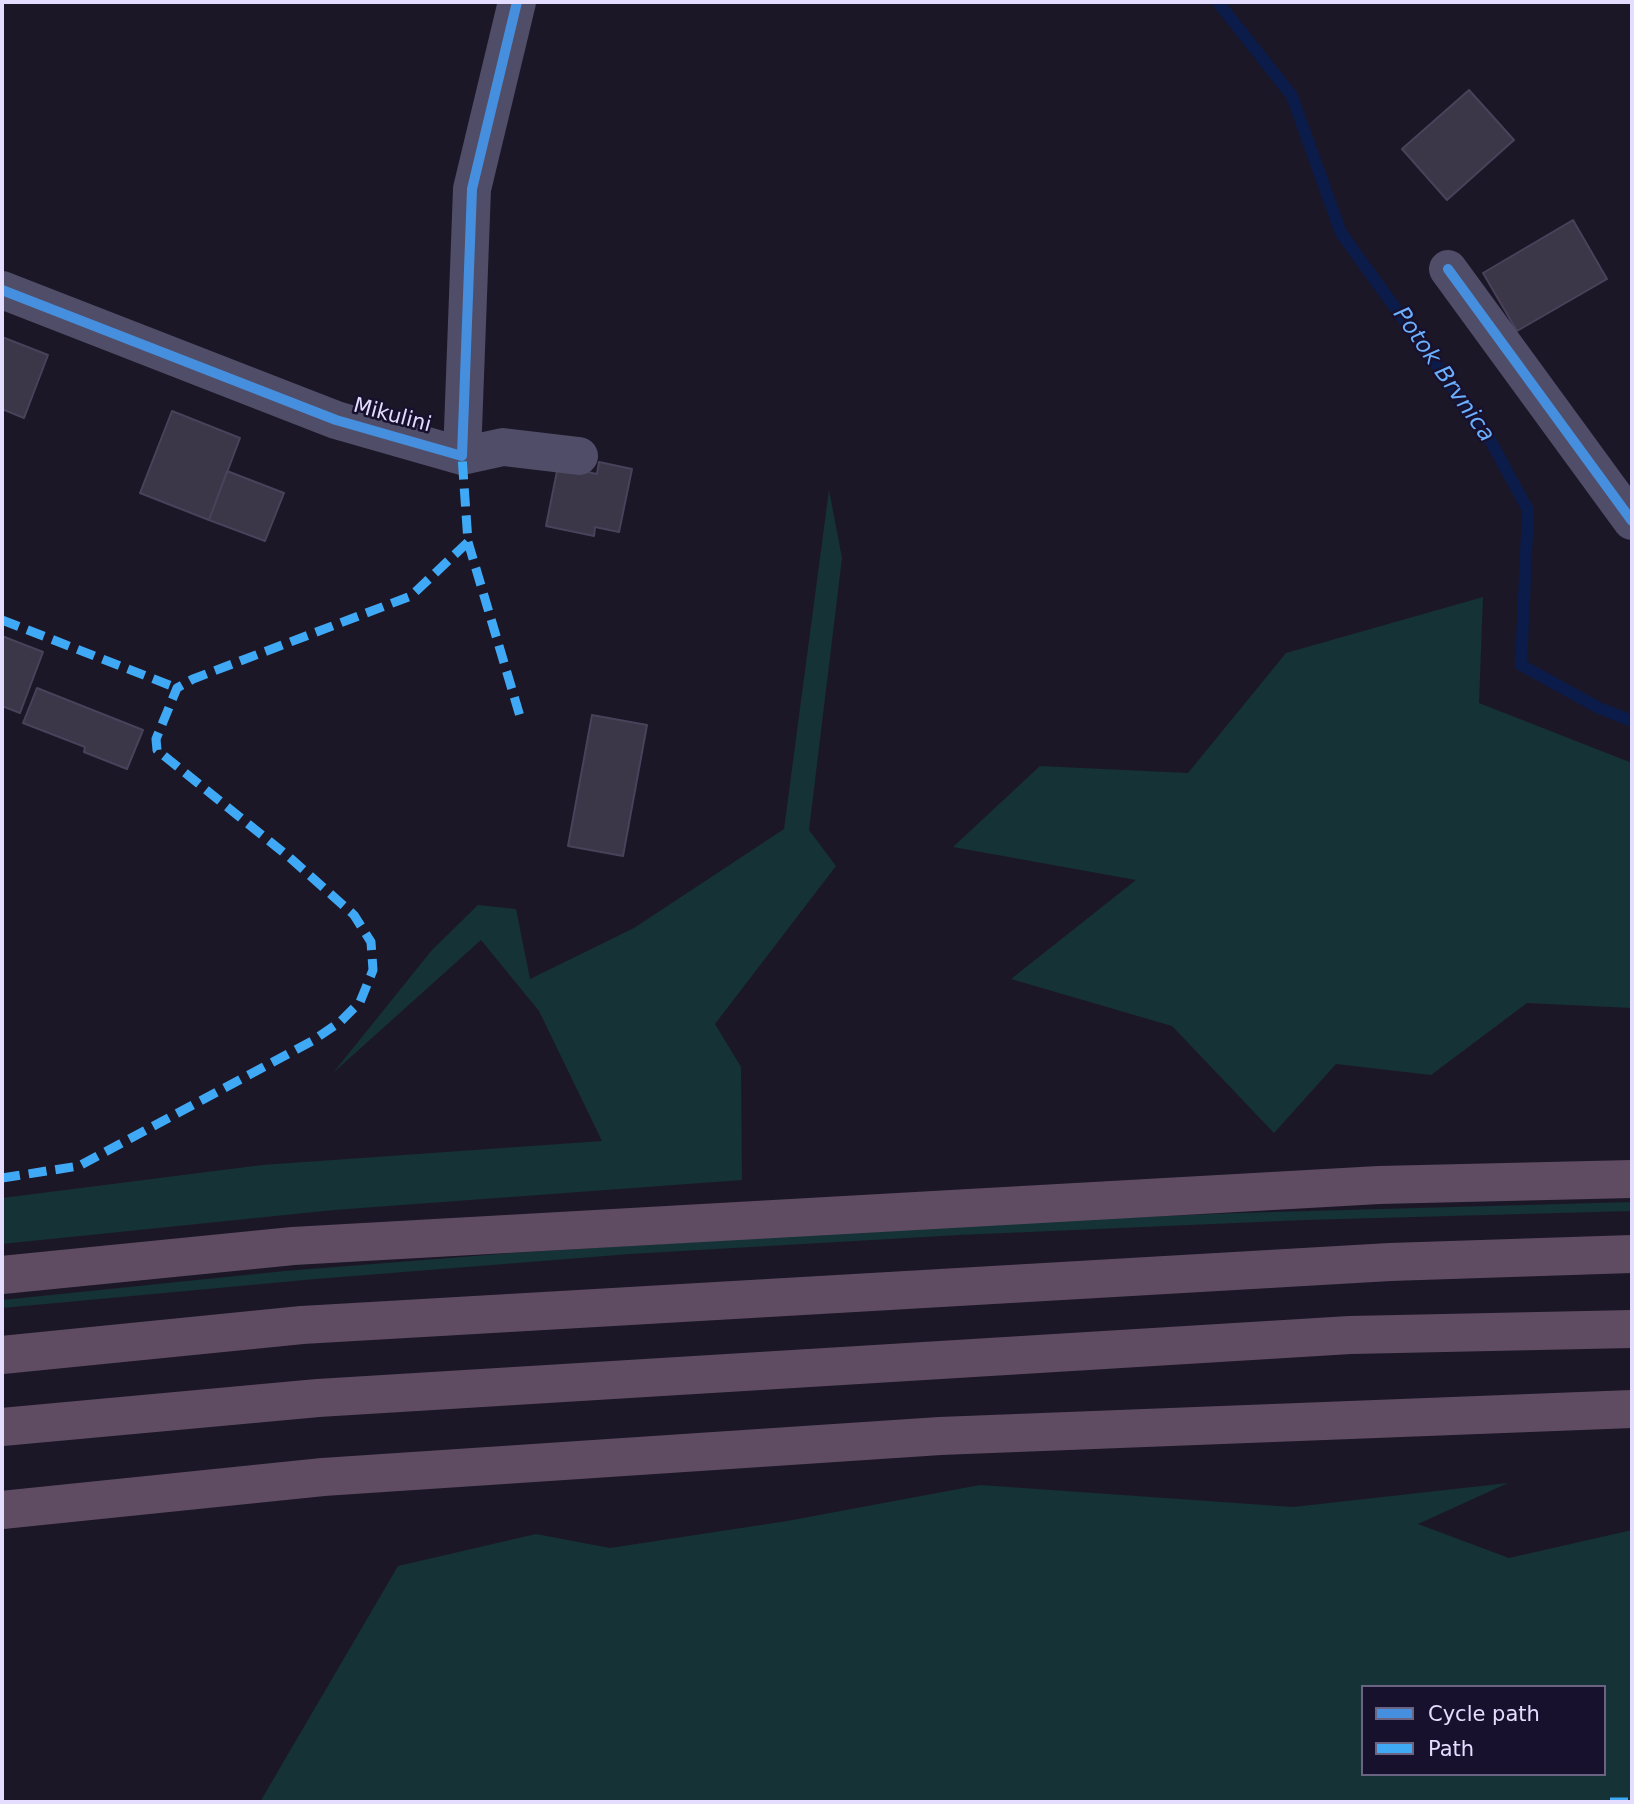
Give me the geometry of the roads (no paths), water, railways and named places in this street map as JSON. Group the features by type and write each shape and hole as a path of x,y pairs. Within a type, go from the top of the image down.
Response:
{"highway":[{"path":"2,1275 293,1246 1378,1185 1632,1179"},
{"path":"2,1355 302,1325 1390,1262 1632,1254"},
{"path":"2,1427 318,1398 1308,1338 1632,1329"},
{"path":"1590,1409 1632,1414"},
{"path":"2,1510 323,1477 940,1436 1632,1409"}],"street":[{"name":"Mikulini","path":"2,290 336,421 462,456 472,190 517,2"},
{"path":"1448,269 1632,521"},
{"path":"462,456 503,447 579,456"}],"waterway":[{"name":"Potok Brvnica","path":"1218,2 1292,96 1341,233 1488,436 1528,510 1521,665 1599,708 1632,721"}]}
